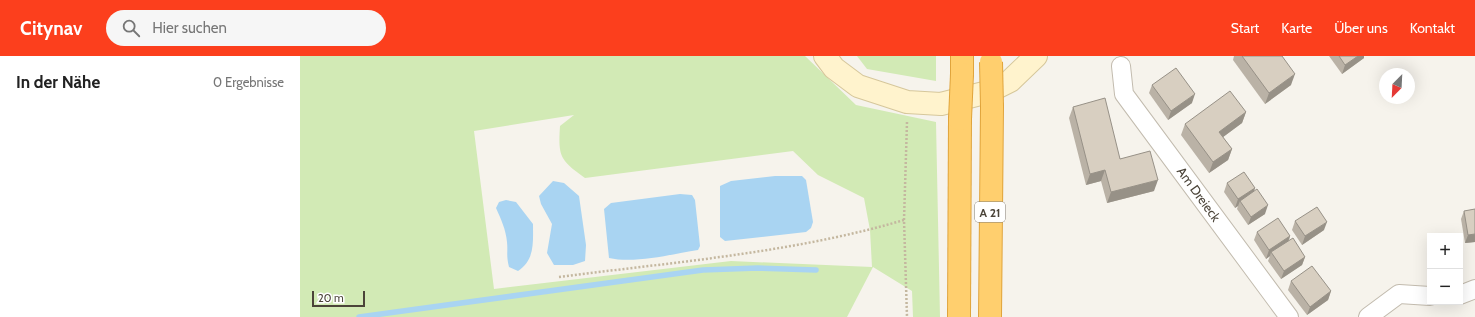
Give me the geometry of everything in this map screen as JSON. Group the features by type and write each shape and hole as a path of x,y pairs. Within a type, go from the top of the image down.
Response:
{"highway":[{"name":"A 21","path":"990,317 991,59"},
{"name":"A 21","path":"959,317 960,119 962,65"}],"street":[{"path":"825,56 834,68 858,86 907,102 941,104 988,92 1010,81 1036,56"},
{"name":"Am Dreieck","path":"1121,66 1124,94 1289,317"},
{"path":"1463,294 1475,288"},
{"path":"1368,317 1399,294 1427,296"}],"path":[{"path":"907,102 904,220 907,317"},
{"path":"559,277 795,246 870,230 904,220"}],"green space":[{"path":"300,56 805,56 856,105 936,122 940,317 913,317 912,291 873,267 847,317 300,317","holes":["574,115 560,126 560,151 562,157 570,167 585,178 793,151 818,175 864,198 870,230 872,267 731,261 494,289 474,131"]},
{"path":"857,56 936,56 936,81 867,69"}],"water":[{"path":"775,176 802,176 806,180 813,222 811,228 806,232 725,241 720,237 720,186 731,181"},
{"path":"553,181 564,183 579,196 586,245 585,261 573,265 554,265 547,253 552,224 541,204 539,196"},
{"path":"680,194 692,195 695,200 700,246 698,250 642,259 619,260 609,258 604,209 611,203"},
{"path":"506,200 516,202 533,224 532,250 528,262 518,271 509,267 506,233 496,208 499,202"}],"building":[{"path":"1242,56 1282,56 1295,74 1269,93"},
{"path":"1339,56 1358,56 1345,65"},
{"path":"1176,68 1195,94 1171,111 1152,85"},
{"path":"1230,91 1246,112 1219,132 1232,149 1213,162 1185,124"},
{"path":"1105,98 1120,159 1150,151 1158,180 1111,192 1105,170 1090,174 1073,107"},
{"path":"1244,172 1255,188 1238,199 1227,183"},
{"path":"1257,189 1268,205 1251,217 1240,201"},
{"path":"1317,207 1327,222 1305,236 1295,221"},
{"path":"1475,209 1475,234 1468,235 1464,211"},
{"path":"1278,218 1290,236 1269,250 1257,232"},
{"path":"1293,238 1305,257 1284,271 1271,252"},
{"path":"1312,266 1331,291 1310,307 1291,281"}],"waterway":[{"path":"359,317 703,270 758,268 816,270"}]}
